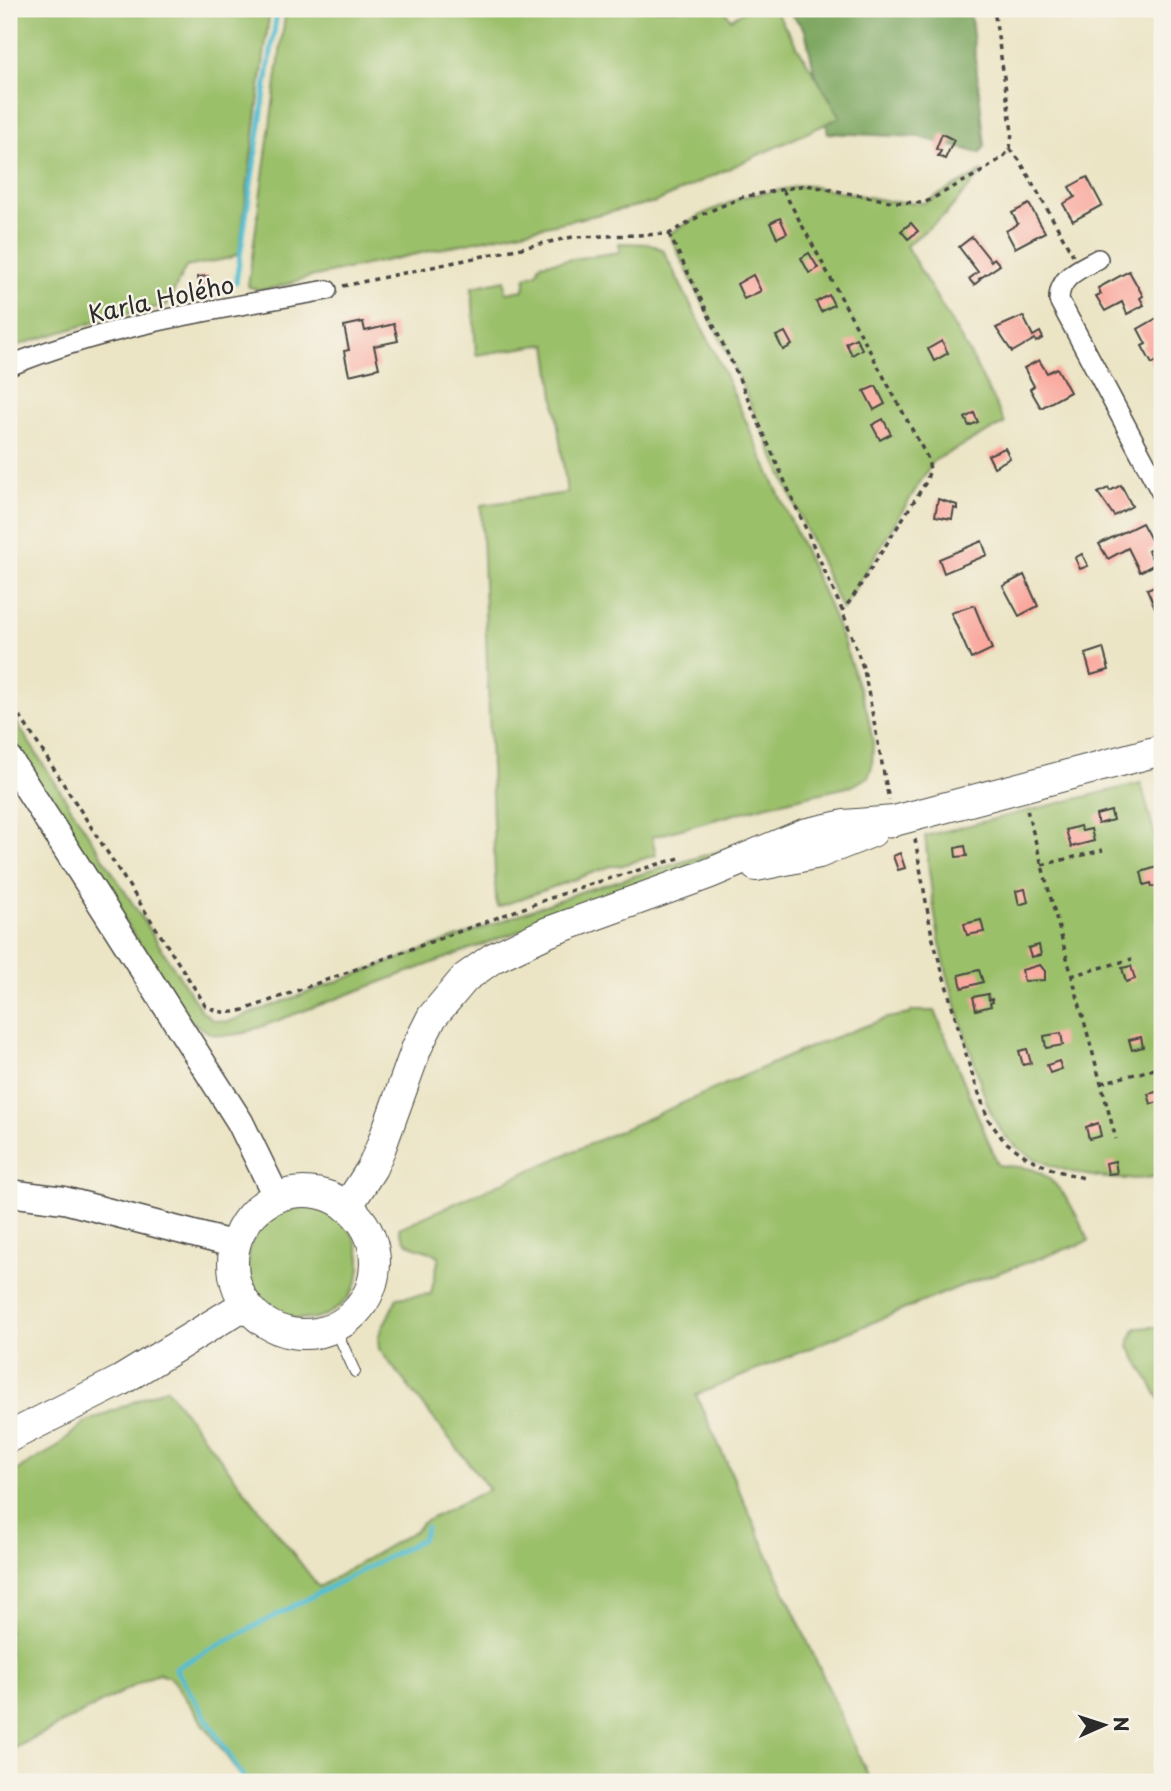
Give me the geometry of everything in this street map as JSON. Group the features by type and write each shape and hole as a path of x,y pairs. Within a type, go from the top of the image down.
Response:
{"main road":[{"path":"347,1207 372,1168 424,1031 442,1002 465,978 493,958 697,865 819,853 902,819 1162,750"},
{"path":"9,759 240,1122 277,1198"},
{"path":"9,1192 64,1200 236,1245"},
{"path":"313,1193 327,1196 347,1207 362,1223 374,1249 374,1272 370,1290 360,1307 335,1328 307,1334 286,1332 261,1320 246,1304 237,1286 234,1272 236,1245 251,1216 265,1204 291,1194 313,1193"},
{"path":"9,1437 120,1381 246,1304"}],"street":[{"path":"1098,259 1063,282 1059,291 1062,309 1162,494"},
{"name":"Karla Holého","path":"9,366 45,351 122,329 327,290"}],"lane":[{"path":"335,1328 355,1373"}],"path":[{"path":"327,290 573,237 669,234 703,214 743,197 806,185 894,202 925,203 983,171 1010,149 1012,132 994,9"},
{"path":"1010,149 1020,161 1081,269"},
{"path":"783,190 927,457 930,469 926,482 842,610"},
{"path":"669,234 733,365 842,610 864,670 932,936 970,1068 988,1119 1004,1142 1028,1158 1054,1170 1084,1178"},
{"path":"9,699 206,1006 218,1012 244,1010 581,887 697,865"},
{"path":"1020,787 1116,1139"},
{"path":"1042,865 1103,850"},
{"path":"1071,976 1132,959"},
{"path":"1101,1083 1162,1067"}],"green space":[{"path":"9,9 270,9 239,253 230,258 186,267 167,305 108,318 9,348"},
{"path":"286,9 723,9 731,19 747,9 774,9 841,117 656,202 306,278 277,287 255,288 248,286"},
{"path":"787,9 970,9 985,146 980,153 919,137 828,133 826,124 841,117 815,75 805,30"},
{"path":"983,171 946,214 906,246 970,354 1005,423 933,461 842,610 733,365 669,234 703,214 743,197 806,185 894,202 924,203"},
{"path":"619,243 650,244 663,250 716,355 843,641 867,711 873,742 872,767 868,777 852,786 764,806 652,837 656,855 611,866 498,907 481,505 567,493 547,344 476,355 472,287 505,280 506,293 524,290 526,277 537,273 540,264 620,252"},
{"path":"9,711 201,1010 213,1020 228,1022 583,891 768,837 729,858 500,938 244,1033 226,1036 212,1034 186,1017 9,739"},
{"path":"1141,783 1162,862 1162,1175 1104,1178 1062,1169 1025,1153 1011,1142 992,1116 945,966 934,909 925,836"},
{"path":"912,1011 935,1011 998,1165 1031,1169 1051,1181 1067,1199 1089,1241 966,1284 696,1395 871,1782 245,1782 170,1677 158,1673 9,1751 9,1475 54,1449 84,1423 166,1388 319,1587 416,1530 422,1523 489,1489 379,1349 378,1337 397,1298 431,1294 439,1256 410,1245 399,1228 812,1046 887,1018 910,1014"},
{"path":"304,1207 325,1211 344,1223 356,1242 360,1263 356,1284 344,1303 325,1315 304,1319 283,1315 264,1303 252,1284 248,1263 252,1242 264,1223 283,1211"},
{"path":"1136,1328 1162,1328 1162,1403 1129,1346"}],"building":[{"path":"942,134 954,140 945,159 938,156 941,151 936,149"},
{"path":"1087,177 1102,205 1073,221 1063,204 1075,197 1069,187"},
{"path":"1029,204 1045,232 1015,248 1006,231 1018,224 1012,213"},
{"path":"780,218 787,233 777,238 770,223"},
{"path":"911,223 918,231 908,239 901,231"},
{"path":"972,237 991,261 994,258 1000,265 974,285 969,279 978,272 959,247"},
{"path":"809,253 818,268 809,273 801,258"},
{"path":"1129,271 1143,296 1140,298 1144,305 1127,314 1122,302 1105,311 1096,296 1101,294 1098,288"},
{"path":"753,275 761,291 744,299 737,284"},
{"path":"208,276 210,288 200,290 198,277"},
{"path":"829,295 834,305 821,312 816,302"},
{"path":"1023,316 1033,336 1040,332 1043,338 1036,342 1035,339 1012,352 996,328"},
{"path":"1159,317 1162,323 1162,359 1152,364 1142,346 1146,344 1138,329"},
{"path":"363,322 365,331 394,324 398,341 374,346 379,368 349,375 344,351 349,350 344,326"},
{"path":"785,332 792,345 783,350 776,336"},
{"path":"856,338 862,349 852,355 846,343"},
{"path":"942,341 948,353 934,361 928,349"},
{"path":"1039,360 1047,373 1057,368 1070,392 1041,408 1030,389 1034,386 1024,368"},
{"path":"876,386 885,404 874,410 864,391"},
{"path":"974,413 978,422 969,426 965,418"},
{"path":"883,419 891,434 880,440 872,425"},
{"path":"1005,448 1010,458 994,467 988,455"},
{"path":"1121,485 1132,506 1114,516 1098,493"},
{"path":"938,499 957,505 952,519 935,516"},
{"path":"1142,523 1155,547 1148,551 1155,564 1140,572 1128,548 1108,559 1099,544"},
{"path":"982,541 987,555 944,573 939,559"},
{"path":"1082,554 1088,566 1080,569 1075,558"},
{"path":"1024,575 1038,606 1019,616 1003,586"},
{"path":"1162,583 1162,624 1147,589"},
{"path":"974,605 992,649 971,659 951,613"},
{"path":"1103,648 1109,670 1091,675 1085,654"},
{"path":"1111,811 1113,820 1098,824 1096,815"},
{"path":"1080,826 1082,831 1091,829 1094,841 1071,847 1066,830"},
{"path":"965,846 967,856 956,857 955,848"},
{"path":"900,853 905,868 898,870 893,856"},
{"path":"1157,867 1162,884 1152,887 1151,883 1144,885 1141,872"},
{"path":"1025,889 1028,902 1019,905 1016,891"},
{"path":"981,920 984,932 967,935 964,924"},
{"path":"1039,945 1041,955 1031,957 1028,948"},
{"path":"1040,965 1045,971 1045,980 1024,981 1022,970"},
{"path":"1131,966 1135,979 1126,982 1122,968"},
{"path":"979,970 983,982 962,988 959,975"},
{"path":"988,994 989,1000 992,999 993,1002 990,1003 991,1006 976,1010 973,997"},
{"path":"1061,1033 1063,1045 1046,1048 1044,1036"},
{"path":"1141,1037 1143,1047 1132,1050 1129,1040"},
{"path":"1027,1049 1031,1063 1023,1065 1019,1051"},
{"path":"1059,1061 1062,1069 1050,1073 1047,1065"},
{"path":"1160,1091 1162,1101 1151,1104 1148,1094"},
{"path":"1098,1123 1101,1136 1089,1139 1086,1127"},
{"path":"1115,1161 1117,1173 1108,1174 1106,1163"}],"waterway":[{"path":"236,282 276,19 275,9"},
{"path":"246,1782 175,1668 422,1539 426,1528"}]}
